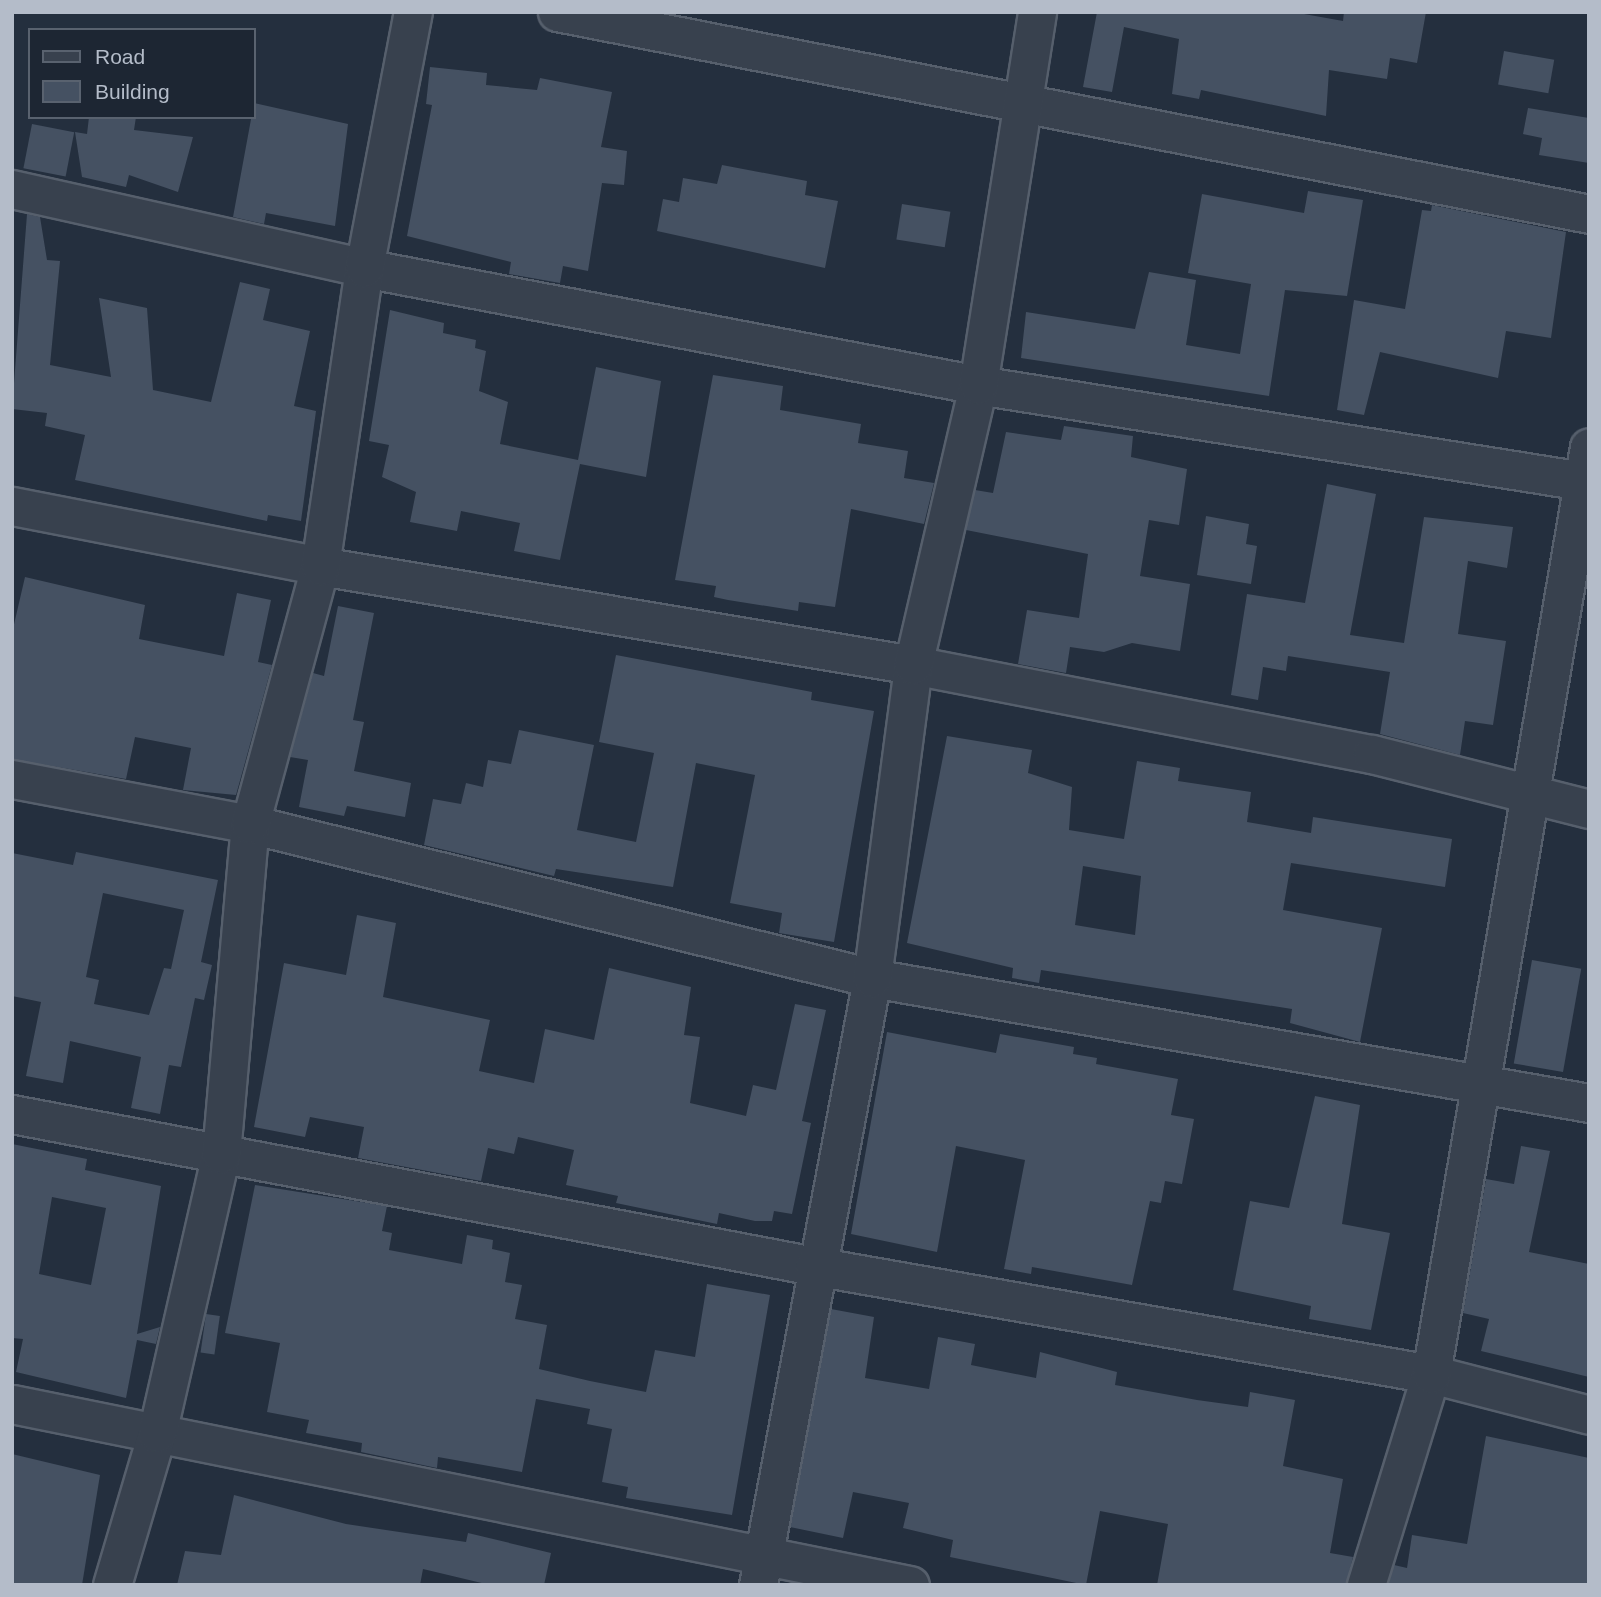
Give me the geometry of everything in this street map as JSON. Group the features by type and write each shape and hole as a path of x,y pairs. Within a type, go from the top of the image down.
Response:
{"street":[{"path":"112,1585 157,1433 222,1154 250,824 320,566 364,268 413,12"},
{"path":"556,12 1589,214"},
{"path":"760,1572 814,1266 872,978 913,665 978,385 1020,104 1037,12"},
{"path":"12,189 364,268 978,385 1586,470 1533,799 1431,1374 1366,1585"},
{"path":"12,506 320,566 913,665 1372,754 1533,799 1589,808"},
{"path":"12,779 250,824 872,978 1589,1102"},
{"path":"12,1114 814,1266 1431,1374 1589,1415"},
{"path":"12,1404 157,1433 760,1572 910,1585"}],"building":[{"path":"1097,12 1293,12 1343,21 1344,12 1426,12 1417,63 1390,58 1387,79 1329,70 1326,116 1201,90 1199,99 1172,94 1179,39 1124,27 1112,92 1083,87"},
{"path":"1504,51 1554,60 1548,93 1498,84"},
{"path":"430,67 487,73 486,85 537,90 540,78 612,92 601,147 627,151 624,185 602,183 588,271 563,266 560,283 509,274 511,262 407,236 432,105 426,104"},
{"path":"256,103 348,124 335,226 266,213 264,224 233,217 251,119 256,119"},
{"path":"1528,108 1589,118 1589,163 1539,155 1542,138 1523,134"},
{"path":"89,119 136,119 134,130 193,137 178,192 129,175 126,187 82,177 75,132 87,134"},
{"path":"32,124 74,132 66,176 23,168"},
{"path":"722,165 807,181 805,195 838,201 825,268 657,231 663,199 679,202 683,178 717,184"},
{"path":"1308,191 1363,200 1347,296 1285,290 1269,396 1021,358 1026,312 1135,329 1149,272 1196,280 1186,345 1240,354 1251,284 1188,273 1202,194 1304,213"},
{"path":"902,204 950,212 945,247 896,240"},
{"path":"1432,205 1566,232 1551,338 1506,331 1498,378 1380,352 1364,415 1337,410 1354,300 1405,309 1422,210 1431,211"},
{"path":"27,214 40,217 47,260 60,261 50,365 111,377 99,298 147,308 153,390 211,402 240,282 270,289 263,320 310,331 294,406 316,411 301,521 268,515 267,521 75,480 85,435 45,426 47,413 12,409"},
{"path":"390,310 444,323 443,333 476,340 475,348 486,351 479,391 508,402 500,444 578,460 596,367 661,381 646,477 580,464 560,560 514,551 520,523 461,511 457,531 410,522 416,492 382,477 389,445 369,441"},
{"path":"713,375 783,386 780,410 861,424 858,443 908,451 904,478 934,483 924,524 851,509 835,607 799,602 798,611 728,600 714,597 716,586 675,580"},
{"path":"1064,426 1133,436 1131,457 1187,469 1179,525 1149,520 1140,576 1190,584 1180,651 1132,643 1104,652 1070,647 1066,673 1018,664 1027,610 1079,618 1088,554 966,530 975,490 993,493 1006,432 1061,440"},
{"path":"1327,484 1376,494 1350,635 1404,643 1424,517 1513,527 1507,568 1468,561 1458,634 1506,641 1493,725 1465,721 1460,755 1380,734 1390,672 1288,656 1286,671 1263,667 1258,700 1231,695 1247,594 1305,603"},
{"path":"1206,516 1249,524 1246,544 1257,546 1251,584 1197,575"},
{"path":"25,577 145,605 139,639 224,656 237,593 271,600 258,662 272,665 236,795 183,790 191,748 135,737 126,779 12,759 12,633"},
{"path":"338,606 374,613 353,720 364,722 354,771 411,783 405,817 347,806 344,816 299,807 308,760 290,757 313,673 324,676"},
{"path":"616,655 812,692 811,700 874,711 834,942 779,933 782,913 730,903 755,775 696,763 673,887 556,869 554,876 424,845 433,799 461,804 466,783 483,787 488,760 511,764 519,730 594,745 577,830 636,842 654,753 599,742"},
{"path":"947,736 1032,750 1028,773 1072,787 1069,830 1124,839 1137,761 1180,768 1178,781 1251,792 1247,822 1311,833 1313,817 1452,839 1445,887 1291,863 1283,910 1382,928 1360,1042 1290,1023 1292,1009 1041,970 1039,983 1012,978 1013,968 907,943","holes":["1083,866 1141,876 1135,935 1075,925"]},
{"path":"76,852 218,880 201,962 212,965 204,1000 195,998 181,1067 169,1065 160,1114 131,1108 141,1057 70,1041 63,1083 26,1076 41,1002 12,996 12,853 73,865","holes":["103,893 184,910 171,969 164,968 149,1015 94,1004 99,980 86,977"]},
{"path":"357,915 396,923 383,997 490,1020 479,1071 534,1083 545,1029 594,1040 609,968 691,987 684,1035 700,1037 690,1103 746,1116 753,1085 776,1090 795,1004 826,1010 802,1121 811,1123 792,1214 774,1211 772,1221 755,1221 719,1213 717,1224 616,1203 618,1196 566,1185 574,1150 518,1137 514,1154 488,1148 481,1181 358,1158 364,1127 310,1117 305,1137 254,1127 284,963 346,975"},
{"path":"1532,960 1581,969 1563,1072 1514,1063"},
{"path":"887,1032 996,1053 1000,1034 1074,1047 1073,1054 1097,1058 1096,1064 1178,1079 1171,1115 1194,1119 1182,1184 1165,1181 1161,1203 1150,1201 1132,1285 1032,1267 1031,1274 1004,1269 1025,1160 956,1146 937,1252 851,1234"},
{"path":"1315,1096 1360,1105 1342,1224 1390,1233 1371,1330 1309,1319 1311,1306 1233,1290 1250,1201 1289,1208"},
{"path":"12,1144 87,1159 85,1170 161,1186 137,1334 160,1327 156,1344 137,1340 126,1398 16,1372 23,1339 12,1338","holes":["52,1197 106,1208 91,1285 39,1274"]},
{"path":"1521,1146 1550,1151 1529,1252 1589,1264 1589,1377 1481,1351 1489,1319 1463,1313 1486,1179 1514,1184"},
{"path":"255,1185 387,1206 382,1231 392,1233 389,1250 462,1264 467,1235 493,1240 492,1249 510,1253 505,1282 522,1285 515,1319 547,1325 539,1369 590,1381 646,1392 655,1350 695,1357 707,1284 770,1295 732,1515 626,1498 628,1487 602,1482 612,1429 587,1424 590,1409 536,1399 522,1472 438,1457 437,1468 361,1452 362,1443 306,1433 309,1420 267,1412 280,1343 225,1333"},
{"path":"831,1309 874,1317 865,1378 929,1389 938,1337 975,1344 971,1365 1036,1378 1040,1352 1117,1372 1115,1385 1248,1407 1250,1392 1295,1400 1283,1466 1343,1479 1330,1553 1353,1557 1346,1585 1157,1585 1168,1524 1100,1511 1086,1585 950,1557 953,1540 903,1528 909,1503 853,1492 843,1538 790,1527"},
{"path":"206,1314 220,1316 214,1355 201,1353"},
{"path":"1486,1436 1589,1458 1589,1585 1388,1585 1394,1565 1407,1568 1412,1535 1467,1544"},
{"path":"12,1454 100,1475 82,1585 12,1585"},
{"path":"234,1495 346,1524 466,1542 468,1533 551,1553 544,1585 490,1585 423,1569 420,1585 177,1585 185,1551 221,1555"}]}
